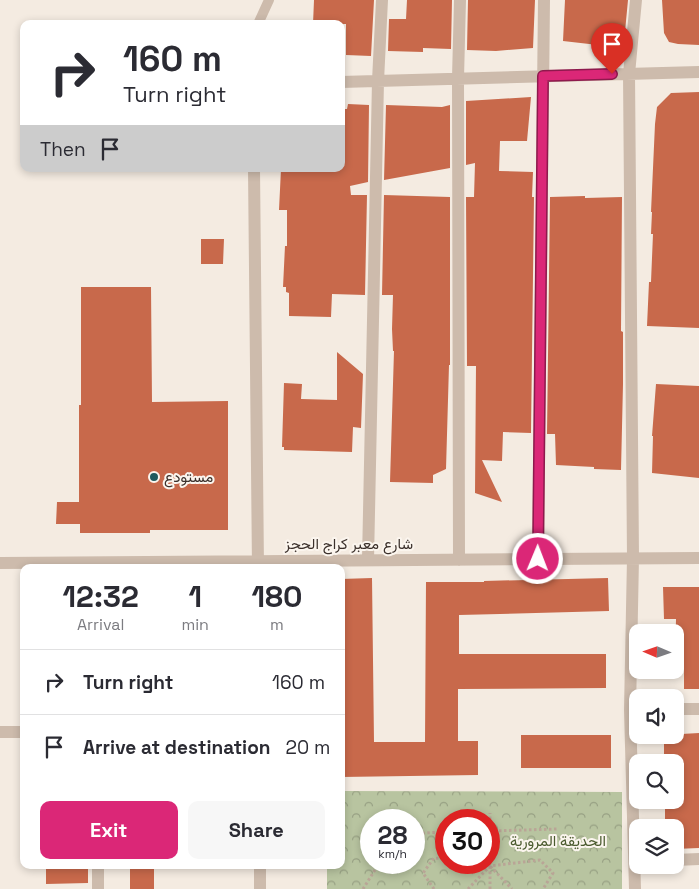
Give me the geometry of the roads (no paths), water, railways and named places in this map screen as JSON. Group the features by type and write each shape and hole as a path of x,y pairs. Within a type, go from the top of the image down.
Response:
{"street":[{"path":"368,560 378,81 382,0"},
{"path":"458,560 458,78 460,0"},
{"path":"538,559 544,0"},
{"path":"634,689 629,74 636,0"},
{"path":"345,82 699,72"},
{"path":"254,172 258,564"},
{"name":"شارع معبر كراج الحجز","path":"0,563 258,564 368,560 699,558"},
{"path":"684,709 699,709"},
{"path":"0,732 20,732"},
{"path":"634,744 635,819"},
{"path":"684,860 699,859"},
{"path":"98,869 98,889"},
{"path":"260,869 260,889"},
{"path":"635,889 636,874"}],"lane":[{"path":"260,20 269,0"}],"place":[{"name":"مستودع","path":"154,477"}],"park label":[{"name":"الحديقة المرورية","path":"558,841"}]}
